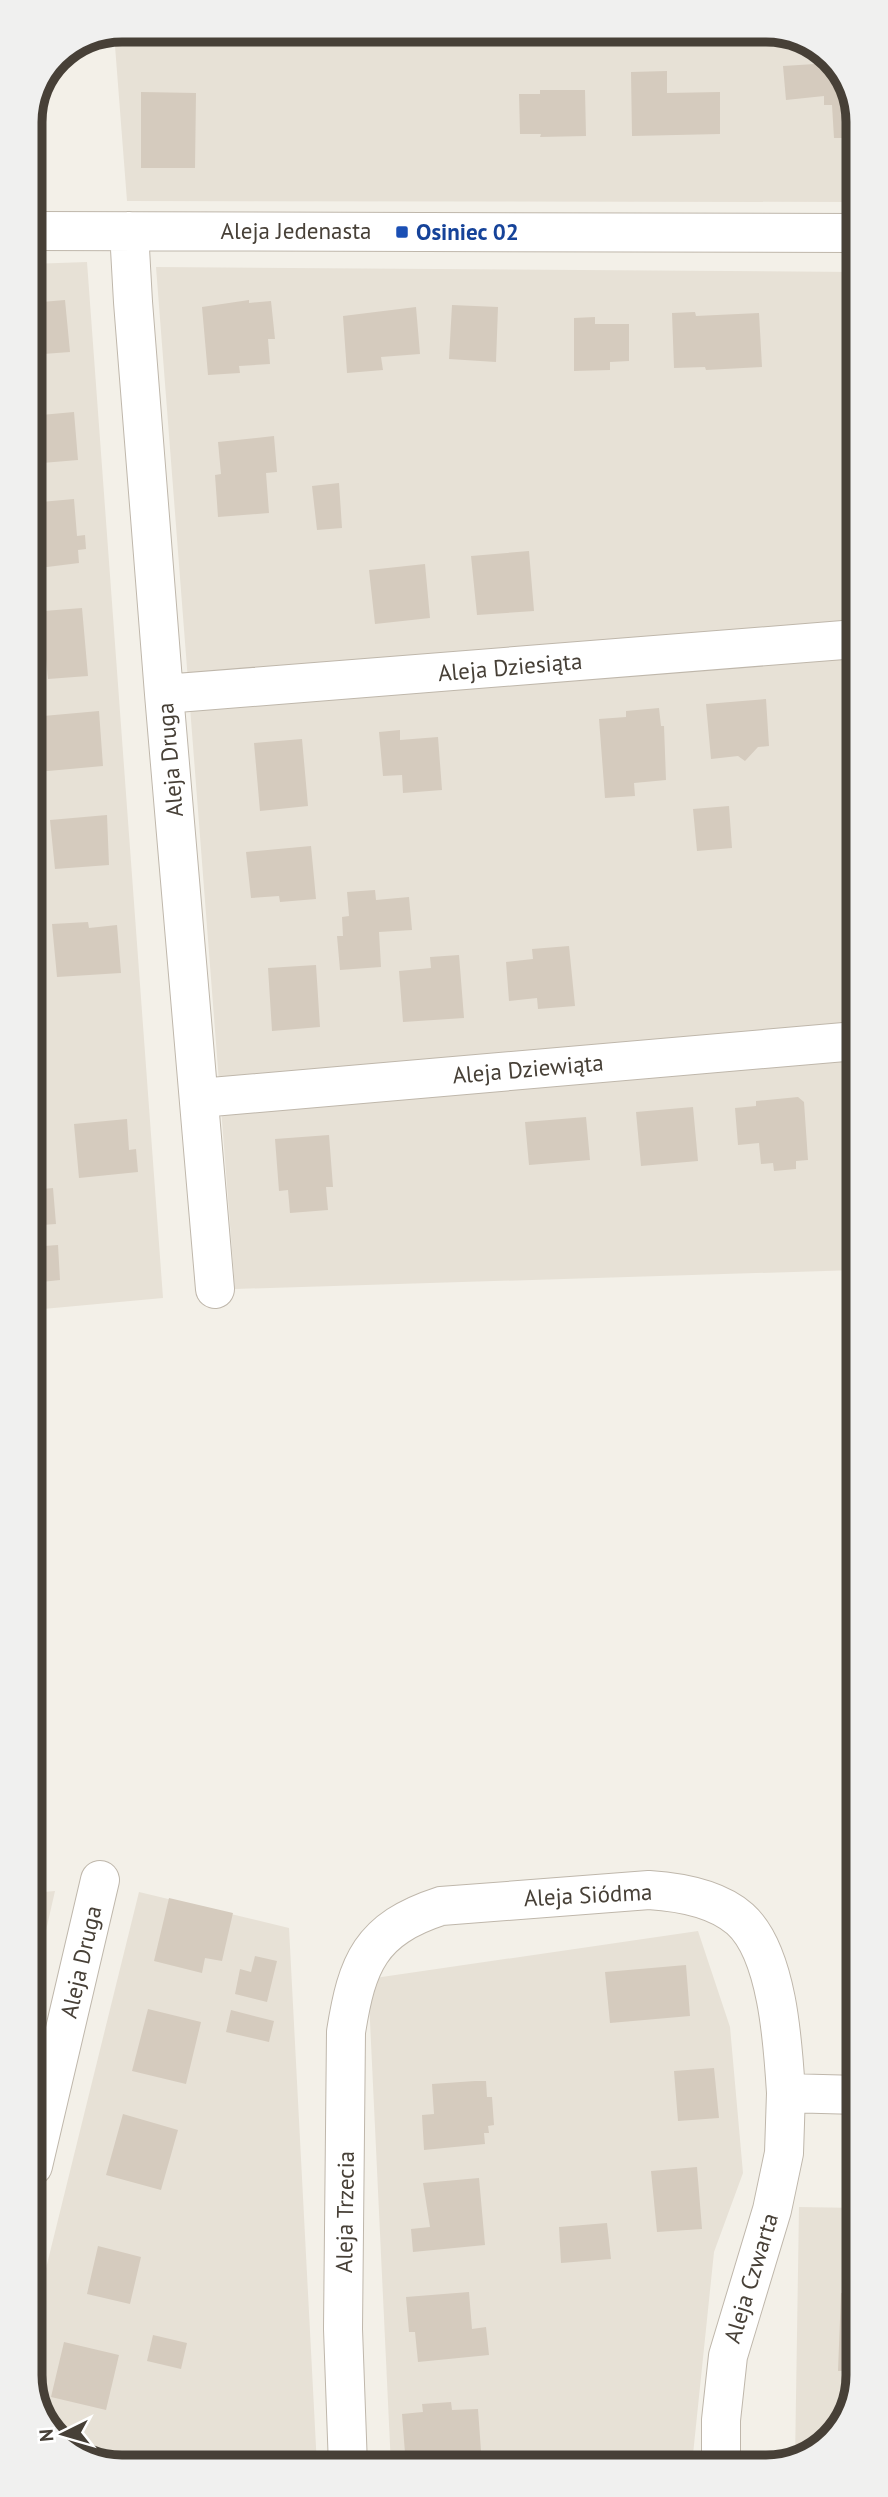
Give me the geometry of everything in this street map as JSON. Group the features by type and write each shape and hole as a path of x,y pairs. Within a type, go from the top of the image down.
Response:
{"street":[{"name":"Aleja Jedenasta","path":"42,231 846,233"},
{"name":"Aleja Druga","path":"129,231 132,302 215,1289"},
{"name":"Aleja Dziesiąta","path":"164,694 846,640"},
{"name":"Aleja Dziewiąta","path":"200,1098 846,1042"},
{"name":"Aleja Druga","path":"42,2128 100,1880"},
{"name":"Aleja Siódma","path":"363,1961 376,1944 398,1927 419,1913 442,1906 649,1890 698,1898 723,1908 741,1920 755,1939 767,1967 779,2015 786,2093"},
{"name":"Aleja Trzecia","path":"348,2455 342,2329 346,2032 352,1994 363,1961"},
{"path":"786,2093 846,2095"},
{"name":"Aleja Czwarta","path":"721,2455 721,2420 728,2356 772,2210 785,2154 786,2093"}],"shaded area":[{"path":"771,42 791,46 806,53 826,69 838,87 845,112 846,202 127,201 115,43"},
{"path":"87,262 163,1298 42,1309 42,264"},
{"path":"156,267 846,272 846,1270 235,1289"},
{"path":"55,1891 42,1948 42,1892"},
{"path":"139,1892 289,1928 316,2455 117,2455 82,2444 62,2428 45,2395 42,2375 42,2285"},
{"path":"698,1931 730,2027 743,2173 714,2252 693,2455 390,2455 368,1979"},
{"path":"799,2207 846,2208 846,2375 842,2400 829,2424 810,2441 795,2449"}],"building":[{"path":"820,64 826,69 838,87 843,102 846,138 834,138 832,105 824,105 824,96 786,100 783,66"},
{"path":"667,71 667,93 720,92 720,134 632,136 631,72"},
{"path":"540,90 585,90 586,136 540,137 541,134 520,134 519,94 540,94"},
{"path":"141,92 196,93 195,168 141,168"},
{"path":"65,300 70,352 42,354 42,302"},
{"path":"249,300 249,303 271,301 275,339 268,339 270,364 239,366 240,373 208,375 202,307"},
{"path":"452,305 498,307 496,362 449,359"},
{"path":"416,307 420,354 381,357 383,370 347,373 343,316"},
{"path":"695,312 696,316 759,313 762,367 706,370 705,367 674,368 672,313"},
{"path":"595,317 595,324 629,324 629,361 610,362 610,370 574,371 574,318"},
{"path":"74,412 78,460 42,463 42,415"},
{"path":"274,436 277,472 266,473 269,513 218,517 215,475 221,474 218,442"},
{"path":"339,483 342,528 317,530 312,486"},
{"path":"74,499 77,536 85,535 86,549 78,550 79,563 42,568 42,502"},
{"path":"529,551 534,611 477,615 471,556"},
{"path":"425,564 430,618 375,624 369,570"},
{"path":"82,608 88,676 48,679 45,649 42,649 42,611"},
{"path":"766,699 769,746 758,747 745,761 738,756 711,759 706,704"},
{"path":"659,708 661,726 664,726 666,780 634,783 635,796 605,798 599,719 626,717 626,711"},
{"path":"99,711 103,766 42,772 42,716"},
{"path":"400,730 400,740 438,737 442,790 403,793 402,775 383,776 379,732"},
{"path":"302,739 308,806 260,811 254,743"},
{"path":"729,806 732,848 697,851 693,809"},
{"path":"107,815 109,865 55,869 50,820"},
{"path":"311,846 316,899 280,902 279,896 251,898 246,852"},
{"path":"375,890 376,900 409,897 412,930 379,932 381,967 340,970 337,936 343,936 342,917 349,916 347,892"},
{"path":"88,922 89,928 117,925 121,973 57,977 52,924"},
{"path":"569,946 575,1006 538,1009 537,998 509,1001 506,962 533,959 532,949"},
{"path":"459,955 464,1018 403,1022 399,971 431,968 430,957"},
{"path":"316,965 320,1027 272,1031 268,968"},
{"path":"798,1097 804,1102 808,1160 796,1161 796,1169 774,1171 773,1163 761,1164 759,1143 738,1145 735,1108 756,1106 756,1101"},
{"path":"693,1107 698,1161 641,1166 636,1112"},
{"path":"586,1117 590,1160 529,1165 525,1122"},
{"path":"127,1119 129,1150 136,1149 138,1172 79,1178 74,1124"},
{"path":"329,1135 333,1187 326,1187 328,1210 290,1213 288,1190 279,1191 275,1139"},
{"path":"53,1188 56,1224 42,1225 42,1189"},
{"path":"42,1225 44,1246 58,1245 60,1280 42,1282"},
{"path":"169,1898 233,1913 222,1961 205,1958 202,1973 154,1961"},
{"path":"255,1956 277,1961 267,2002 235,1994 240,1969 251,1972"},
{"path":"686,1965 690,2016 610,2023 605,1972"},
{"path":"148,2009 201,2022 186,2084 132,2071"},
{"path":"231,2010 274,2021 269,2042 226,2032"},
{"path":"714,2068 719,2118 678,2121 674,2071"},
{"path":"486,2081 487,2097 492,2097 494,2125 488,2126 489,2133 484,2133 485,2144 424,2150 422,2115 434,2114 432,2084"},
{"path":"123,2114 178,2130 161,2190 106,2175"},
{"path":"697,2167 702,2229 657,2232 651,2171"},
{"path":"479,2178 485,2245 413,2252 411,2229 430,2227 423,2183"},
{"path":"607,2223 611,2259 561,2263 559,2227"},
{"path":"98,2246 141,2257 130,2304 87,2294"},
{"path":"469,2292 472,2329 486,2327 489,2355 418,2362 415,2332 409,2332 406,2297"},
{"path":"841,2293 846,2293 846,2371 838,2371"},
{"path":"153,2335 187,2343 181,2369 147,2361"},
{"path":"64,2342 119,2355 106,2410 51,2397"},
{"path":"451,2402 452,2410 478,2409 481,2451 405,2455 402,2414 423,2412 422,2404"}],"place":[{"name":"Osiniec 02","path":"402,232"}]}
